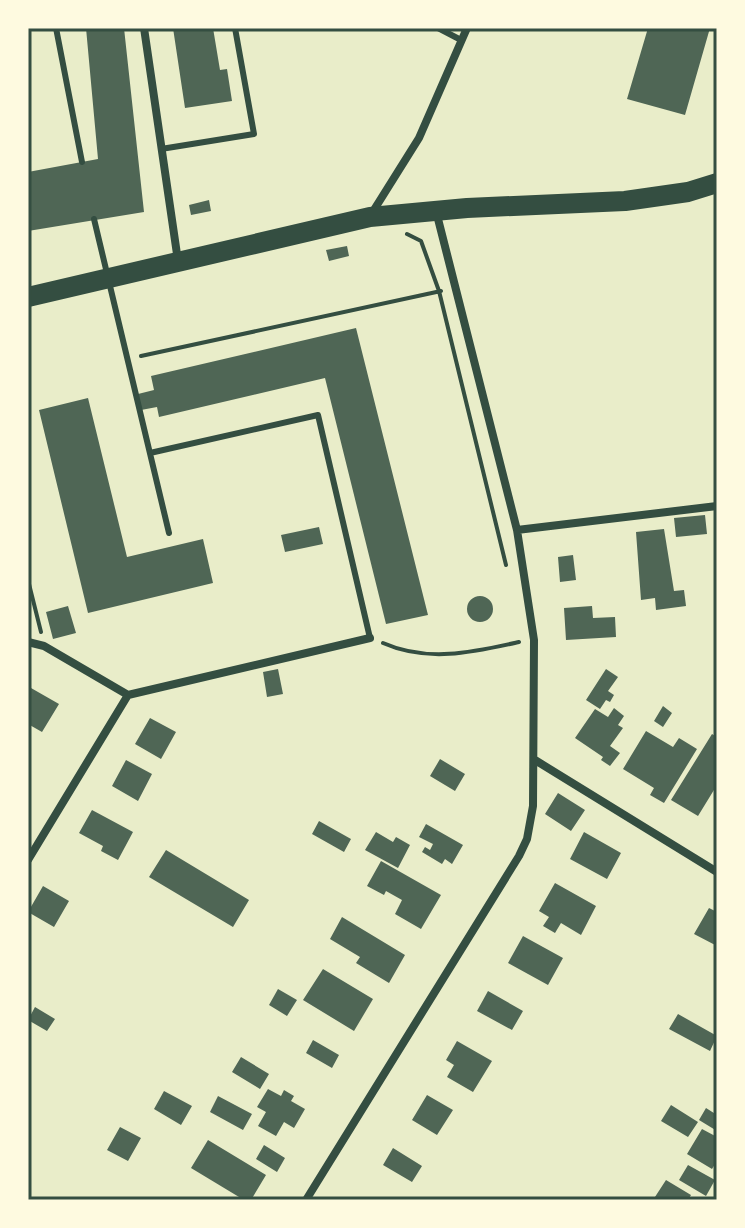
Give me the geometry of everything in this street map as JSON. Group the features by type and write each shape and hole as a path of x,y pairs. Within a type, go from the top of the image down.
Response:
{"main road":[{"path":"28,297 370,217 436,210 625,201 688,192 717,183"}],"street":[{"path":"144,28 178,262"},
{"path":"370,217 419,138 467,28"},
{"path":"306,1200 519,856 531,821 535,760 534,640 517,530 436,210"},
{"path":"517,530 717,506"},
{"path":"28,642 44,646 128,695 370,638"},
{"path":"28,860 128,695"},
{"path":"535,760 717,872"}],"lane":[{"path":"56,28 82,162"},
{"path":"161,149 254,134 235,28"},
{"path":"438,28 461,40"},
{"path":"94,219 169,533"},
{"path":"150,453 318,415 370,638"}],"path":[{"path":"370,217 421,241 439,291 507,569"},
{"path":"127,359 454,288"},
{"path":"28,580 44,646"},
{"path":"370,638 394,648 440,655 472,653 519,642 518,630"}],"building":[{"path":"86,28 124,28 144,212 28,231 28,172 98,159"},
{"path":"173,28 213,28 220,70 227,69 232,101 185,108"},
{"path":"648,28 710,28 685,115 627,99"},
{"path":"209,200 211,211 191,215 189,205"},
{"path":"347,246 349,256 329,261 326,250"},
{"path":"356,328 428,615 386,624 325,378 159,417 157,407 141,410 138,394 154,390 151,376"},
{"path":"88,398 127,557 203,539 213,583 88,613 39,410"},
{"path":"705,515 707,534 676,537 674,518"},
{"path":"319,527 323,544 285,552 281,535"},
{"path":"664,529 674,591 684,590 686,606 656,610 655,598 641,600 636,532"},
{"path":"573,555 576,580 560,582 558,557"},
{"path":"480,596 489,600 493,609 489,618 480,622 471,618 467,609 471,600"},
{"path":"68,606 76,633 53,639 46,612"},
{"path":"592,606 593,618 615,617 616,637 566,640 564,608"},
{"path":"278,669 283,694 267,697 263,672"},
{"path":"606,669 618,677 608,691 614,695 600,709 586,700"},
{"path":"31,688 59,704 42,732 28,724 28,693"},
{"path":"663,706 672,713 663,727 654,721"},
{"path":"614,708 624,716 618,725 623,728 610,746 620,753 610,766 601,760 603,757 575,738 595,709 608,717"},
{"path":"150,718 176,732 161,759 135,744"},
{"path":"646,731 673,747 679,738 697,749 664,803 650,795 654,788 623,769"},
{"path":"712,734 717,737 717,785 698,816 671,800"},
{"path":"440,759 465,774 455,791 430,776"},
{"path":"126,760 152,774 138,801 112,786"},
{"path":"558,793 585,810 571,831 545,814"},
{"path":"92,810 133,832 118,860 101,851 103,846 79,833"},
{"path":"319,821 351,839 344,852 312,834"},
{"path":"426,824 463,845 452,864 445,859 442,864 422,852 425,847 430,850 433,844 419,837"},
{"path":"376,832 393,842 396,837 410,845 398,868 365,850"},
{"path":"584,832 621,853 607,879 570,859"},
{"path":"166,850 249,900 233,927 149,877"},
{"path":"381,861 441,895 421,929 395,914 402,900 386,891 384,895 367,886"},
{"path":"555,883 596,906 581,935 561,923 555,933 543,926 549,917 539,911"},
{"path":"43,886 69,901 54,927 28,912"},
{"path":"709,908 717,912 717,946 694,934"},
{"path":"342,917 405,955 389,983 356,963 360,957 330,939"},
{"path":"523,936 563,958 548,985 508,963"},
{"path":"323,969 373,999 354,1031 303,1000"},
{"path":"278,989 297,1000 287,1016 269,1005"},
{"path":"488,991 523,1011 512,1030 477,1011"},
{"path":"35,1007 55,1019 47,1031 28,1020"},
{"path":"678,1014 717,1036 710,1051 669,1029"},
{"path":"313,1040 339,1055 332,1068 306,1053"},
{"path":"457,1041 492,1061 473,1092 447,1077 454,1065 446,1060"},
{"path":"241,1057 269,1074 260,1089 232,1072"},
{"path":"268,1089 281,1096 284,1090 294,1096 291,1101 305,1109 294,1128 284,1122 276,1136 258,1126 266,1112 257,1107"},
{"path":"164,1091 192,1106 181,1125 154,1109"},
{"path":"427,1095 453,1110 437,1135 412,1120"},
{"path":"218,1096 252,1114 243,1130 210,1112"},
{"path":"671,1105 698,1122 688,1137 661,1121"},
{"path":"706,1108 717,1115 717,1131 699,1120"},
{"path":"120,1127 141,1138 128,1161 107,1150"},
{"path":"702,1129 717,1137 717,1161 712,1169 687,1154"},
{"path":"208,1140 266,1175 251,1200 244,1200 191,1168"},
{"path":"264,1145 285,1158 277,1172 256,1159"},
{"path":"393,1148 422,1166 412,1182 383,1165"},
{"path":"688,1165 715,1180 706,1196 679,1180"},
{"path":"666,1180 691,1195 688,1200 653,1200"}]}
